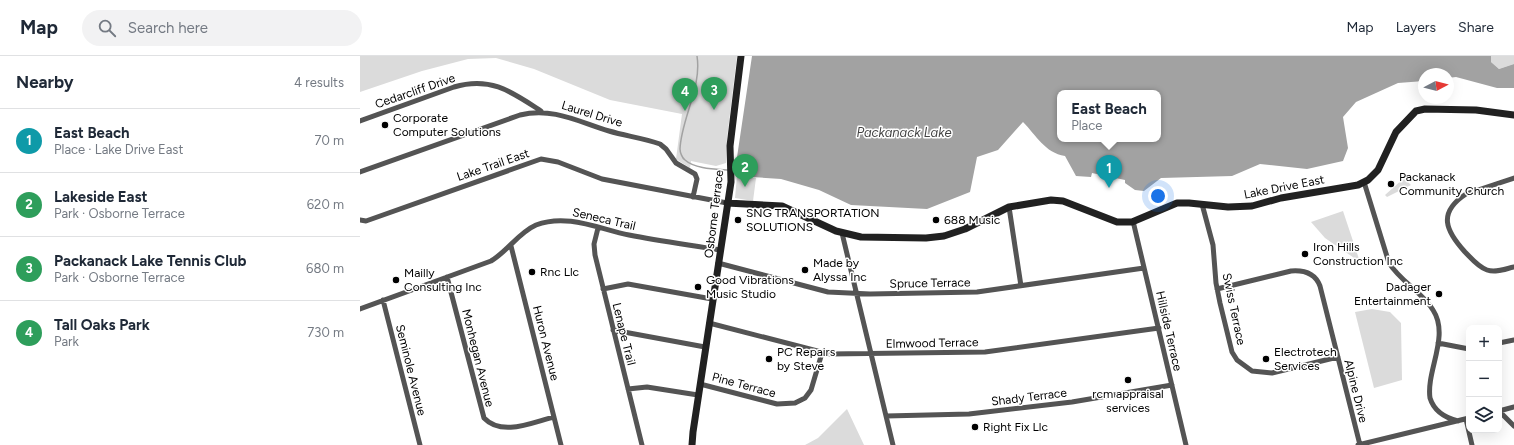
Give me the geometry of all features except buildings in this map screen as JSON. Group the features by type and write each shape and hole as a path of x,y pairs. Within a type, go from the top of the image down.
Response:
{"street":[{"name":"Osborne Terrace","path":"692,445 712,299 731,182 731,137 741,56"},
{"name":"Cedarcliff Drive","path":"360,121 454,87 470,83 486,84 508,90 542,112"},
{"name":"Lake Drive East","path":"727,203 782,206 842,233 861,237 933,238 965,229 1009,207 1057,200 1117,222 1133,221 1177,203 1228,207 1252,206 1281,198 1352,186 1364,182 1378,170 1396,132 1416,111 1425,109 1476,110 1514,115"},
{"name":"Laurel Drive","path":"360,172 520,115 542,112 565,116 609,131 660,144 666,148 676,162 697,176 693,197"},
{"name":"Lake Trail East","path":"360,220 366,221 540,159 558,162 602,179 727,203"},
{"path":"1514,178 1460,198 1449,212 1447,223 1448,230 1454,240 1481,268 1496,271 1514,267"},
{"path":"1364,182 1389,263 1398,275 1434,311 1439,327 1430,398 1434,406 1443,415 1458,421"},
{"name":"Swiss Terrace","path":"1202,204 1213,245 1217,289 1232,352 1237,360 1246,368 1258,373 1272,373 1338,357"},
{"path":"1009,207 1021,286"},
{"name":"Seneca Trail","path":"360,309 491,261 511,246 528,229 548,222 572,221 632,236 720,250"},
{"name":"Hillside Terrace","path":"1133,221 1186,445"},
{"name":"Lenape Trail","path":"598,228 594,250 642,445"},
{"path":"842,233 893,445"},
{"name":"Huron Avenue","path":"511,246 561,445"},
{"name":"Spruce Terrace","path":"718,263 828,292 857,294 969,293 1144,268"},
{"name":"Alpine Drive","path":"1217,289 1290,272 1302,272 1312,275 1320,286 1359,445"},
{"name":"Monhegan Avenue","path":"447,277 484,418 495,426 506,428 554,417"},
{"path":"603,289 628,284 712,299"},
{"name":"Seminole Avenue","path":"383,300 420,445"},
{"name":"Elmwood Terrace","path":"709,323 822,353 871,354 985,352 1159,328"},
{"path":"613,330 705,347"},
{"path":"1502,342 1514,340"},
{"path":"1438,343 1466,348"},
{"name":"Pine Terrace","path":"700,384 778,404 795,403 805,398 811,390 822,353"},
{"name":"Shady Terrace","path":"886,416 976,413 1072,402 1172,385"},
{"path":"628,389 647,387 698,395"},
{"path":"1502,410 1514,407"},
{"path":"1502,414 1514,426"},
{"path":"1359,445 1466,419"},
{"path":"1470,433 1472,445"}],"shaded area":[{"path":"360,56 737,56 727,138 726,163 716,166 691,161 690,168 676,159 682,114 610,100 534,69 496,58 468,59 422,71 360,92"},
{"path":"1491,56 1514,56 1514,64 1499,69 1491,62"},
{"path":"737,176 756,178 753,201 735,198"},
{"path":"1404,178 1411,185 1387,197 1385,195"},
{"path":"1343,211 1360,262 1325,238 1311,222"},
{"path":"1372,309 1390,312 1401,323 1402,380 1374,388 1355,312"},
{"path":"847,409 864,445 805,445 818,438"}],"water":[{"name":"Packanack Lake","path":"752,56 1491,56 1491,62 1499,69 1514,64 1514,88 1497,88 1454,77 1454,68 1418,68 1418,81 1398,83 1356,102 1343,117 1348,148 1343,161 1307,169 1260,164 1232,176 1161,178 1144,191 1135,190 1125,183 1125,180 1092,173 1091,177 1076,176 1065,156 1052,151 1041,143 1023,122 998,150 977,157 970,192 927,209 851,205 819,190 781,179 737,176 736,164"}],"waterway":[{"path":"697,56 697,80 681,138 681,153 684,159 694,165 706,168 729,170"}],"place":[{"name":"Packanack Lake Tennis Club","path":"714,110"},
{"name":"Tall Oaks Park","path":"685,111"},
{"name":"Corporate Computer Solutions","path":"385,125"},
{"name":"Packanack Community Church","path":"1391,184"},
{"name":"Lakeside East","path":"745,187"},
{"name":"East Beach","path":"1109,188"},
{"name":"SNG TRANSPORTATION SOLUTIONS","path":"738,220"},
{"name":"688 Music","path":"936,220"},
{"name":"Iron Hills Construction Inc","path":"1305,254"},
{"name":"Made by Alyssa Inc","path":"805,270"},
{"name":"Rnc Llc","path":"532,272"},
{"name":"Mailly Consulting Inc","path":"396,280"},
{"name":"Good Vibrations Music Studio","path":"698,287"},
{"name":"Dadager Entertainment","path":"1439,294"},
{"name":"PC Repairs by Steve","path":"769,359"},
{"name":"Electrotech Services","path":"1266,359"},
{"name":"rcm appraisal services","path":"1128,380"},
{"name":"Right Fix Llc","path":"975,427"}]}
